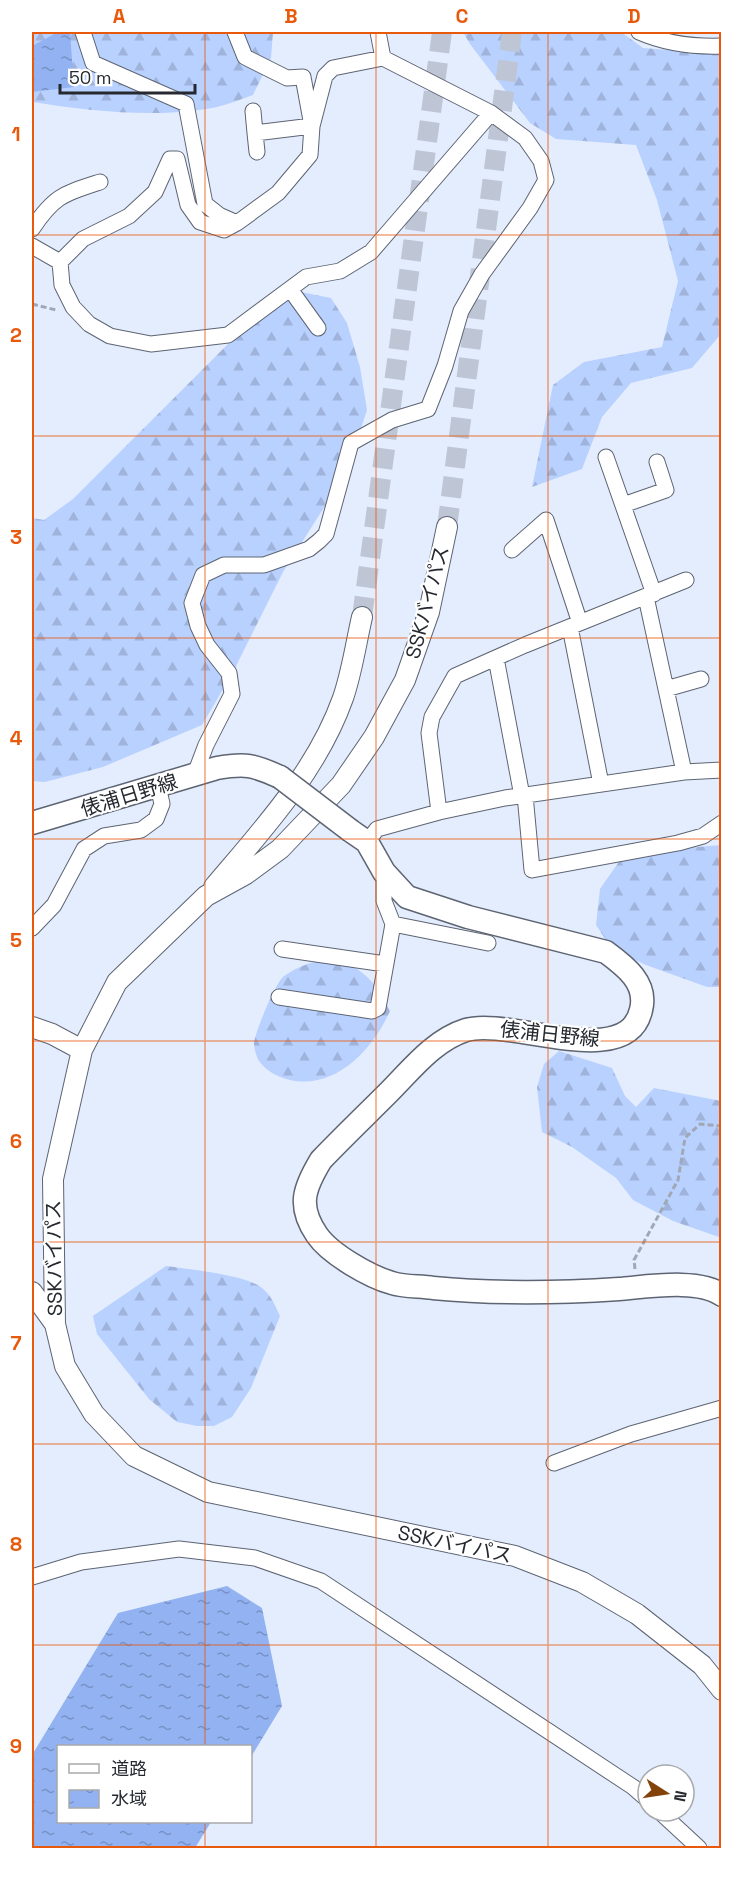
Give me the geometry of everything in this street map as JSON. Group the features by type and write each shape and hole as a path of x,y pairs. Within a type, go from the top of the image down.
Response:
{"main road":[{"name":"俵浦日野線","path":"32,824 217,768 239,764 253,765 280,777 359,836 384,872 407,897 468,917 606,952 638,981 643,1002 640,1015 628,1032 608,1040 579,1039 485,1027 466,1030 444,1040 420,1060 321,1160 309,1179 304,1198 307,1221 323,1245 348,1263 392,1284 463,1291 589,1291 693,1285 722,1295"}],"street":[{"path":"83,32 93,63 186,104 205,204 219,215 237,223"},
{"path":"235,32 246,57 287,78 303,77 312,126"},
{"path":"378,32 383,58"},
{"path":"639,32 651,37 698,47 722,46"},
{"path":"195,774 206,745 232,694 229,673 207,645 198,626 192,603 203,575 224,565 264,565 292,556 309,549 326,534 351,443 392,420 428,409 445,366 461,311 482,274 530,208 546,180 542,161 525,138 491,113 383,58 333,68 325,76 312,126 310,155 279,193 237,223 224,230 200,222 188,205 177,159 170,159 155,192 129,216 83,238 60,262 62,285 73,307 89,324 110,336 151,344 228,335 306,277 340,271 371,252 491,113"},
{"path":"253,111 257,152"},
{"path":"255,132 312,126"},
{"path":"32,230 52,202 69,192 100,182"},
{"path":"32,246 60,262"},
{"path":"290,289 318,328"},
{"path":"606,457 650,595 666,689 684,772"},
{"path":"623,505 666,490 657,462"},
{"path":"512,550 546,520 575,625 601,784"},
{"name":"SSKバイパス","path":"447,527 429,612 405,680 374,737 341,785 280,849 246,874 206,896 117,982 82,1050 53,1179 55,1324 65,1366 94,1414 134,1456 208,1492 515,1556 582,1582 638,1614 702,1665 722,1690"},
{"path":"439,812 429,733 432,717 455,676 686,580"},
{"path":"206,896 273,817 321,749 344,697 362,617"},
{"path":"496,658 524,796 532,870 678,843 703,836 722,823"},
{"path":"666,689 701,679"},
{"path":"359,836 439,812 524,796 684,772 722,770"},
{"path":"32,928 54,905 84,849 104,836 141,830 156,819 162,804 158,786"},
{"path":"279,997 372,1011 378,1008 393,924 384,901 384,872"},
{"path":"393,924 488,943"},
{"path":"282,949 386,964"},
{"path":"32,1027 52,1034 82,1050"},
{"path":"32,1292 55,1324"},
{"path":"554,1463 631,1434 722,1408"},
{"path":"32,1577 81,1562 179,1549 255,1558 321,1581 636,1790"},
{"path":"672,1823 699,1848"}],"path":[{"path":"32,304 59,311 73,307"},
{"path":"637,1288 634,1260 678,1180 686,1138 700,1124 722,1126"}],"green space":[{"path":"32,32 273,32 271,58 253,95 217,107 195,111 148,113 101,111 32,102"},
{"path":"463,32 621,32 643,48 721,54 721,334 692,368 631,383 602,417 582,469 532,487 553,385 584,362 662,347 678,281 657,200 636,145 556,139 530,123"},
{"path":"301,292 331,298 347,323 360,367 367,410 346,473 283,572 232,674 202,725 103,767 45,782 32,781 32,518 44,520 73,499 237,335"},
{"path":"721,845 721,987 707,987 646,965 612,949 596,925 600,889 625,853"},
{"path":"343,959 365,975 381,994 390,1011 383,1025 363,1052 337,1073 323,1079 307,1081 290,1080 273,1074 259,1061 254,1044 261,1020 280,981 305,965"},
{"path":"559,1051 612,1068 625,1096 636,1107 654,1088 721,1101 721,1241 719,1237 673,1221 633,1200 616,1178 572,1147 542,1132 537,1087 544,1064"},
{"path":"166,1266 216,1273 254,1283 268,1294 280,1316 251,1388 232,1417 214,1426 197,1426 177,1422 149,1399 97,1334 93,1316"}],"water":[{"path":"58,32 70,32 74,87 32,92 32,46"},
{"path":"227,1586 262,1608 282,1706 252,1755 252,1745 57,1745 57,1823 210,1823 195,1848 32,1848 32,1755 118,1613"}],"tunnel":[{"path":"362,617 442,32"},
{"path":"447,527 512,32"}]}
